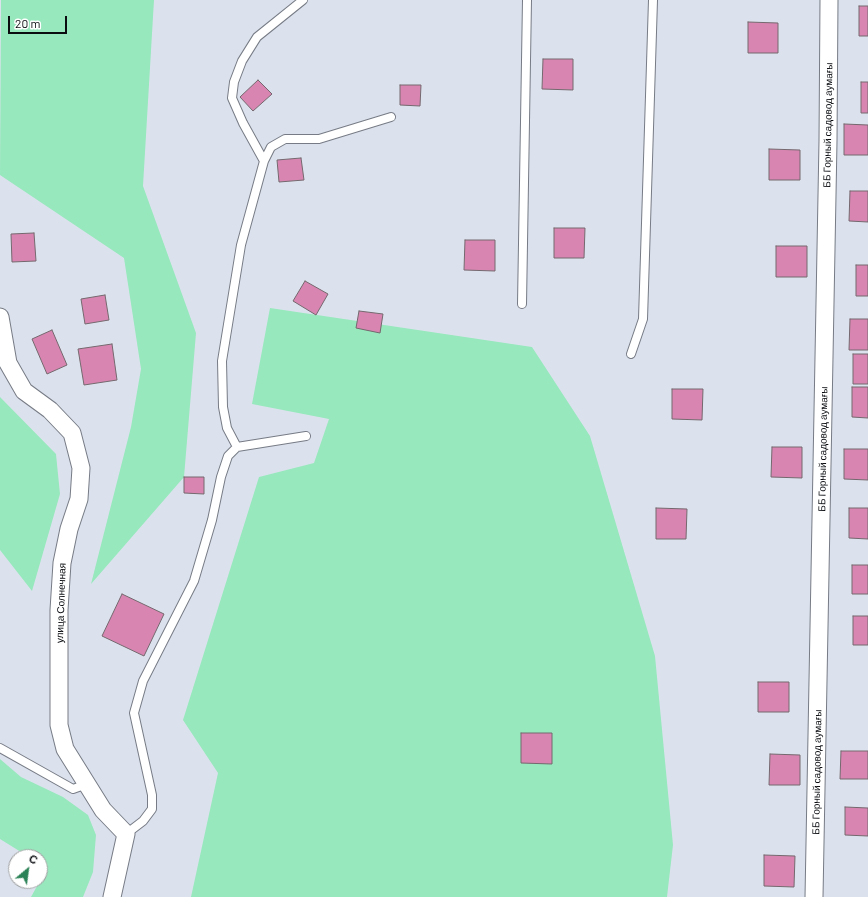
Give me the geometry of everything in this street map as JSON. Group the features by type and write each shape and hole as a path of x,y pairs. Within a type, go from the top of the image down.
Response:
{"street":[{"name":"ББ Горный садовод аумағы","path":"814,897 828,141 829,0"},
{"name":"улица Солнечная","path":"0,317 8,363 24,391 50,410 72,433 80,468 79,499 69,529 62,563 59,610 59,725 65,749 103,810 126,834"},
{"path":"112,897 126,834"}],"lane":[{"path":"264,162 243,123 232,98 234,82 242,61 257,37 303,0"},
{"path":"522,304 527,0"},
{"path":"631,354 643,319 653,0"},
{"path":"237,447 227,428 222,407 222,362 241,245 264,162 271,147 285,139 319,139 391,117"},
{"path":"126,834 143,821 152,809 152,794 134,713 143,681 194,581 212,520 221,477 228,456 237,447 306,436"},
{"path":"0,748 73,789 87,784"}],"green space":[{"path":"1,0 154,0 143,186 196,333 184,477 91,584 131,427 141,369 124,258 0,175"},
{"path":"270,308 532,347 590,436 655,656 673,845 667,897 191,897 218,773 183,720 259,477 314,463 329,419 252,404"},
{"path":"0,397 56,454 60,494 32,591 0,550"},
{"path":"0,759 21,777 63,797 88,815 96,835 93,872 83,897 31,897 35,889 48,889 48,849 16,849 0,839"}],"building":[{"path":"859,6 868,6 868,36 859,36"},
{"path":"748,22 778,23 778,53 748,53"},
{"path":"543,59 573,59 573,90 542,89"},
{"path":"258,80 272,94 253,111 240,97"},
{"path":"861,82 868,82 868,113 861,113"},
{"path":"400,85 421,85 420,106 400,105"},
{"path":"844,124 868,125 868,155 844,155"},
{"path":"769,149 800,150 800,180 769,180"},
{"path":"301,158 304,180 279,182 277,160"},
{"path":"850,191 868,191 868,222 849,221"},
{"path":"554,228 585,228 584,258 554,258"},
{"path":"34,233 36,261 12,262 11,234"},
{"path":"465,240 495,240 495,271 464,270"},
{"path":"776,246 807,246 807,277 776,277"},
{"path":"856,265 868,265 868,296 856,296"},
{"path":"305,281 328,294 316,315 293,301"},
{"path":"105,295 109,320 85,324 81,299"},
{"path":"359,311 383,314 380,333 356,328"},
{"path":"850,319 868,319 868,350 849,350"},
{"path":"52,330 67,365 47,374 32,339"},
{"path":"112,344 117,380 84,385 78,349"},
{"path":"853,354 868,354 868,384 853,384"},
{"path":"852,387 868,387 868,418 852,417"},
{"path":"672,389 703,389 702,420 672,419"},
{"path":"772,447 802,447 802,478 771,477"},
{"path":"844,449 868,449 868,480 844,479"},
{"path":"184,477 204,477 204,494 184,493"},
{"path":"656,508 687,509 686,539 656,539"},
{"path":"849,508 868,508 868,539 849,538"},
{"path":"852,565 868,565 868,594 852,594"},
{"path":"122,594 164,614 144,656 102,636"},
{"path":"853,616 868,616 868,645 853,645"},
{"path":"758,682 789,682 789,712 758,712"},
{"path":"521,733 552,733 552,764 521,763"},
{"path":"841,751 868,751 868,779 840,779"},
{"path":"770,754 800,755 800,785 769,785"},
{"path":"845,807 868,808 868,836 845,835"},
{"path":"764,855 795,856 794,887 764,886"}]}
